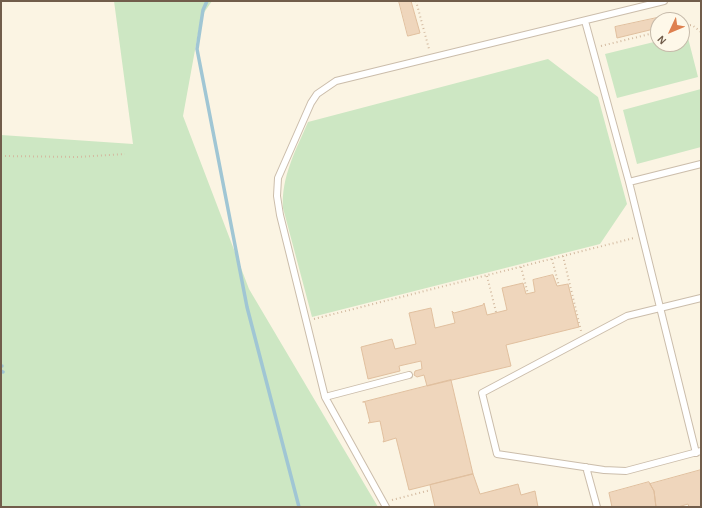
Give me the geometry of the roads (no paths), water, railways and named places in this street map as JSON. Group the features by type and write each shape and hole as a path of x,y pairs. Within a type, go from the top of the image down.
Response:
{"lane":[{"path":"385,505 325,397 277,196 278,178 283,164 311,103 317,94 336,81 664,1"},
{"path":"585,21 629,182 660,308 698,452 626,471 586,467 497,454 482,393 627,316 660,308 701,298"},
{"path":"629,182 701,164"},
{"path":"325,397 409,375"},
{"path":"586,467 597,507"}],"waterway":[{"path":"207,1 203,10 197,49 247,307 299,507"}]}
